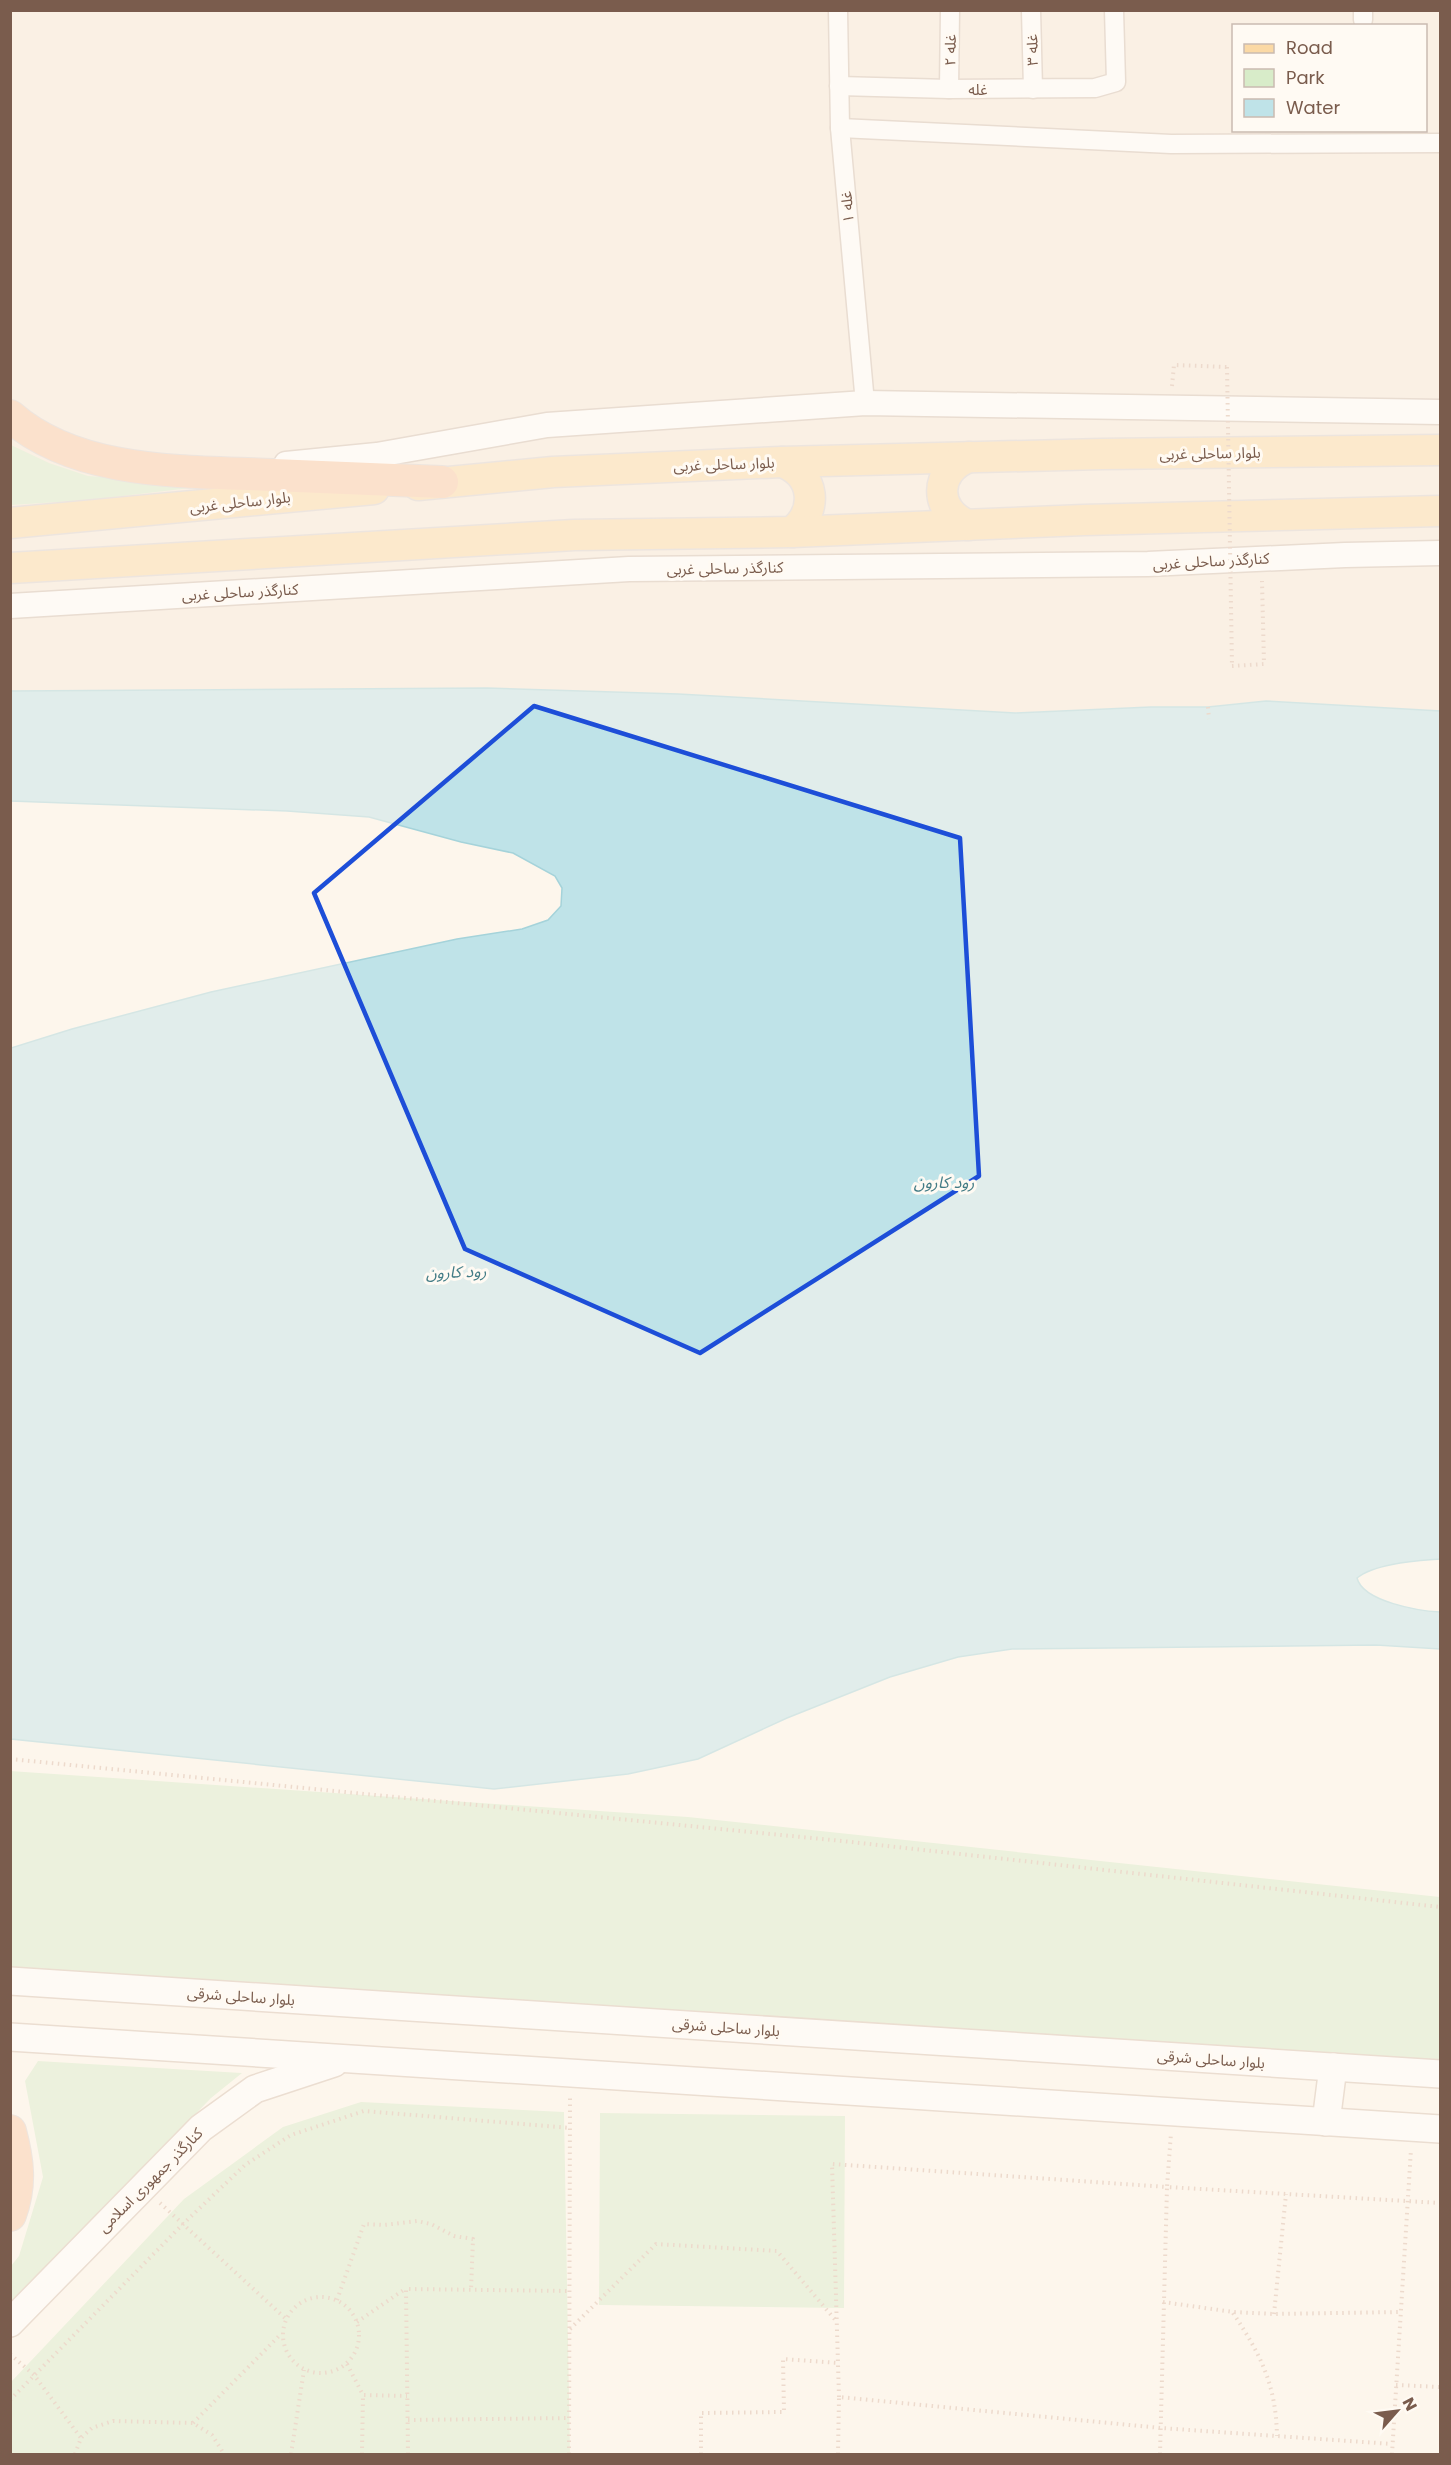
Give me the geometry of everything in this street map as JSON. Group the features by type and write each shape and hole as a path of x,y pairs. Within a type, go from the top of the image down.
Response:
{"highway":[{"path":"10,416 28,432 83,456 159,470 442,482"},
{"path":"10,2131 18,2163 16,2200 10,2215"}],"main road":[{"name":"بلوار ساحلی غربی","path":"10,523 553,472 969,457 1440,450"},
{"path":"968,525 952,516 946,508 942,490 943,482 952,466 969,457"},
{"path":"782,462 791,465 804,477 810,494 809,511 805,519 792,532"},
{"path":"10,568 574,535 792,532 1440,511"},
{"name":"بلوار ساحلی شرقی","path":"10,1981 1440,2074"},
{"path":"10,2037 1440,2129"},
{"name":"کنارگذر جمهوری اسلامی","path":"10,2323 201,2128 255,2089 345,2059"},
{"path":"1326,2122 1333,2067"}],"street":[{"name":"غله ۱","path":"838,10 840,128 865,403"},
{"name":"غله ۲","path":"949,89 950,10"},
{"name":"غله ۳","path":"1031,10 1033,89"},
{"name":"غله","path":"839,86 949,89 1095,88 1116,82 1114,10"},
{"path":"840,128 1171,144 1440,143"},
{"path":"204,472 377,455 547,425 865,403 1440,412"},
{"name":"کنارگذر ساحلی غربی","path":"10,606 629,569 1148,564 1440,553"}],"path":[{"path":"1174,365 1227,367 1232,666 1264,663 1262,559"},
{"path":"1208,708 1209,719"},
{"path":"10,1759 853,1842 1440,1907"},
{"path":"569,2454 570,2073"},
{"path":"10,2400 183,2224 245,2165 291,2135 364,2111 571,2128"},
{"path":"1160,2454 1162,2302 1172,2112"},
{"path":"1392,2454 1412,2127"},
{"path":"838,2454 839,2363 832,2164 1440,2203"},
{"path":"143,2187 285,2319"},
{"path":"1274,2314 1286,2194"},
{"path":"337,2300 364,2224 384,2225 417,2221 431,2224 454,2236 473,2239 471,2290"},
{"path":"570,2330 656,2244 777,2252 837,2323"},
{"path":"357,2322 406,2289 570,2291"},
{"path":"406,2289 408,2454"},
{"path":"322,2296 337,2300 349,2309 357,2322 359,2337 356,2351 347,2364 334,2371 319,2373 304,2370 292,2361 284,2348 282,2333 285,2319 294,2306 307,2298 322,2296"},
{"path":"1162,2302 1233,2312 1274,2314 1400,2312"},
{"path":"1233,2312 1262,2358 1277,2409 1278,2436"},
{"path":"193,2422 282,2333"},
{"path":"10,2354 34,2375 81,2438"},
{"path":"701,2454 701,2414 784,2412 783,2359 839,2363"},
{"path":"347,2364 363,2395 362,2454"},
{"path":"291,2454 304,2370"},
{"path":"1396,2385 1440,2387"},
{"path":"363,2395 408,2396"},
{"path":"839,2397 1161,2428 1392,2444"},
{"path":"408,2420 570,2418"},
{"path":"75,2454 81,2438 92,2427 113,2421 193,2422 212,2435 224,2454"}],"highlighted area":[{"path":"534,706 960,838 979,1176 700,1353 465,1249 314,893"}],"shaded area":[{"path":"10,11 1440,11 1440,711 1266,701 1208,707 1015,713 487,688 11,691"}],"green space":[{"path":"11,445 49,463 88,476 215,485 89,500 11,505"},
{"path":"10,1771 688,1817 1440,1897 1440,2075 11,1981"},
{"path":"38,2061 242,2073 211,2098 11,2304 11,2266 19,2256 43,2177 25,2081"},
{"path":"361,2102 564,2112 570,2454 11,2454 11,2382 184,2199 283,2127"},
{"path":"600,2113 845,2116 844,2308 599,2305"}],"water":[{"name":"رود کارون","path":"487,688 678,694 1015,713 1208,707 1266,701 1440,711 1440,1559 1385,1566 1357,1578 1361,1586 1370,1593 1393,1604 1440,1612 1440,1649 1376,1645 1012,1649 958,1657 890,1677 787,1718 698,1759 628,1774 494,1789 11,1739 11,1048 72,1029 211,992 457,939 522,929 548,920 561,906 562,888 555,876 513,853 461,842 369,817 287,811 11,801 11,691"}]}
